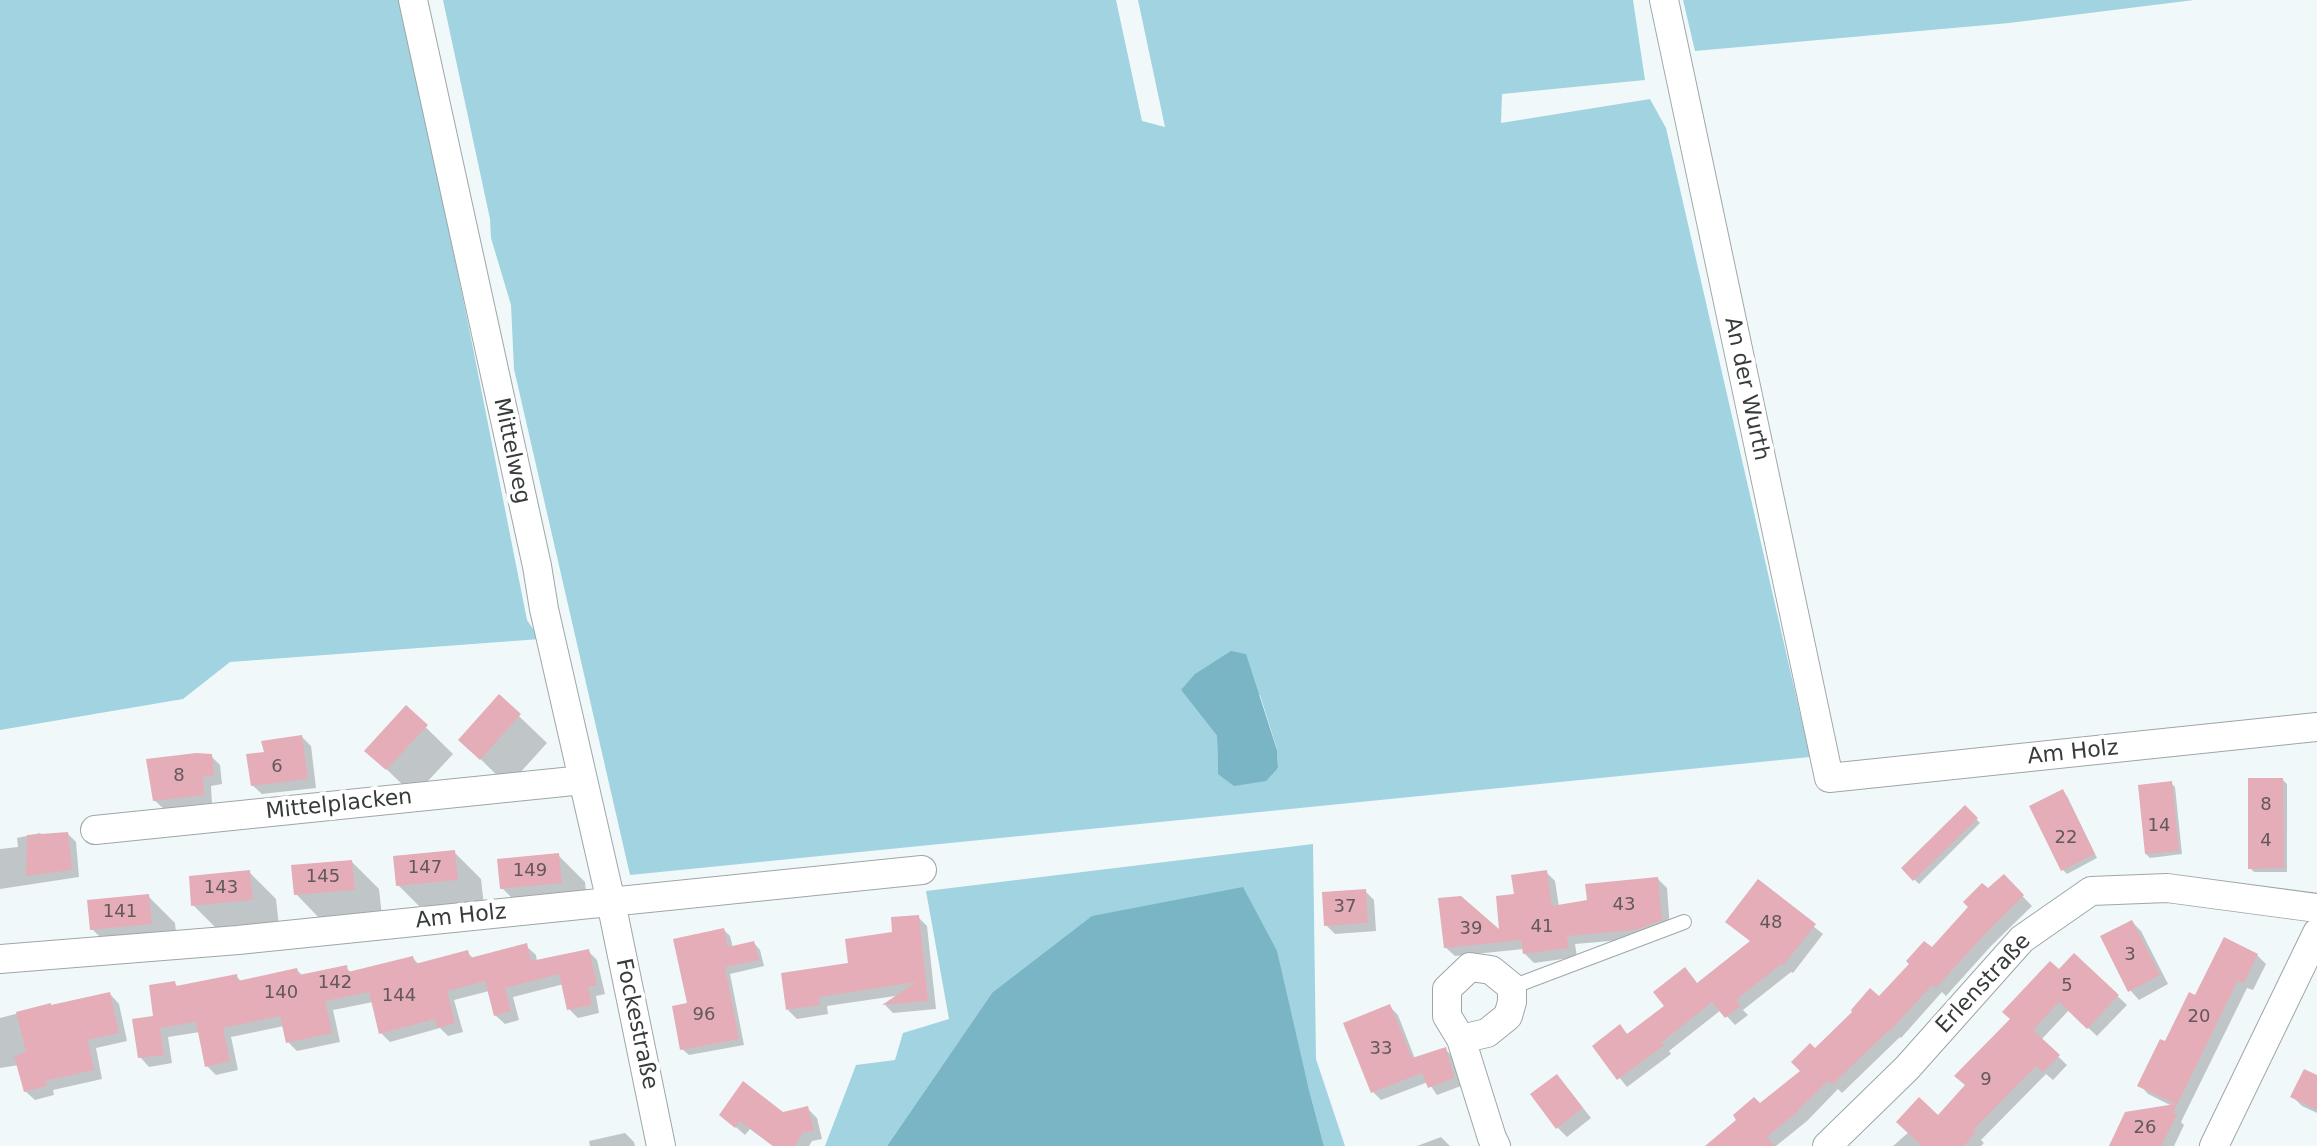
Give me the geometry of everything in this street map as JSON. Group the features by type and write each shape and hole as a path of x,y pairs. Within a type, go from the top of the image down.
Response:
{"street":[{"name":"Mittelweg","path":"413,0 544,609 611,902"},
{"name":"An der Wurth","path":"1664,0 1829,778"},
{"name":"Am Holz","path":"1829,778 2317,727"},
{"name":"Mittelplacken","path":"95,830 583,780"},
{"name":"Am Holz","path":"0,959 238,940 922,870"},
{"name":"Erlenstraße","path":"1827,1146 1907,1068 2022,939 2091,891 2167,888 2317,908"},
{"name":"Fockestraße","path":"611,902 661,1146"},
{"path":"2214,1146 2317,933"},
{"path":"1461,1039 1487,1033 1508,1016 1512,987 1491,970 1470,967 1447,989 1447,1016 1461,1039 1496,1146"}],"lane":[{"path":"1512,987 1684,922"}],"shaded area":[{"path":"0,0 401,0 527,620 540,639 230,662 183,699 0,730"},
{"path":"443,0 1116,0 1142,121 1165,127 1138,0 1633,0 1645,80 1502,94 1501,123 1650,99 1666,128 1810,757 630,875 514,369 511,305 491,238 490,219","holes":["1181,690 1260,695 1277,749 1278,769 1218,774 1217,736"]},
{"path":"1683,0 2194,0 2009,23 1695,51"},
{"path":"1231,651 1246,654 1277,750 1278,768 1266,781 1234,786 1218,774 1217,736 1181,690 1195,674"},
{"path":"1313,844 1316,1059 1345,1146 1324,1146 1308,1086 992,993 887,1146 825,1146 856,1065 895,1060 903,1033 949,1019 926,891"},
{"path":"1243,887 1277,951 1324,1146 887,1146 992,993 1092,916"}],"building":[{"path":"499,694 521,714 480,760 458,740"},
{"path":"406,705 428,725 386,770 364,751"},
{"path":"302,735 308,779 251,786 246,754 264,752 261,741"},
{"path":"212,754 214,776 203,777 204,795 153,801 146,759"},
{"path":"2248,778 2283,778 2284,868 2248,869"},
{"path":"2172,781 2179,851 2145,854 2138,785"},
{"path":"2063,789 2095,854 2061,871 2029,806"},
{"path":"1965,805 1978,818 1913,881 1901,868"},
{"path":"68,832 72,870 26,876 27,835"},
{"path":"455,850 458,880 396,886 393,856"},
{"path":"559,853 562,883 500,889 497,859"},
{"path":"352,860 355,890 294,895 291,865"},
{"path":"250,870 253,900 191,906 189,876"},
{"path":"1547,870 1552,906 1587,900 1585,884 1658,877 1662,920 1636,930 1567,936 1569,948 1523,954 1521,940 1444,948 1438,898 1461,896 1499,929 1496,896 1514,894 1511,875"},
{"path":"2004,874 2024,895 1936,988 1932,985 1890,1031 1832,1085 1828,1081 1799,1111 1767,1137 1775,1146 1705,1146 1736,1120 1733,1115 1754,1097 1760,1103 1800,1071 1791,1062 1810,1043 1815,1048 1852,1012 1870,988 1879,996 1909,964 1906,961 1924,941 1932,947 1968,907 1963,902 1982,883 1988,888"},
{"path":"1758,879 1816,924 1783,966 1781,964 1736,1000 1741,1006 1725,1018 1712,1002 1662,1042 1664,1045 1617,1080 1592,1046 1620,1024 1627,1034 1664,1006 1653,992 1685,967 1697,983 1750,941 1725,922"},
{"path":"1366,889 1368,923 1324,926 1322,892"},
{"path":"149,894 152,924 90,930 87,900"},
{"path":"919,915 928,1001 882,1005 916,982 819,997 820,1005 786,1010 781,973 848,963 845,939 892,932 891,917"},
{"path":"2132,920 2160,975 2128,992 2100,936"},
{"path":"724,928 728,947 754,941 759,960 725,967 739,1039 680,1050 672,1006 687,1003 673,939"},
{"path":"2224,937 2258,954 2244,983 2238,980 2173,1113 2177,1115 2161,1146 2109,1146 2125,1112 2175,1104 2137,1086 2160,1039 2165,1041 2189,992 2195,995"},
{"path":"527,943 531,961 589,949 597,985 588,987 592,1005 567,1010 559,974 505,988 511,1011 494,1016 485,981 447,991 455,1023 437,1028 435,1019 379,1034 369,992 325,1001 332,1033 286,1043 280,1016 223,1028 230,1061 205,1067 196,1022 160,1028 164,1055 138,1058 132,1019 153,1016 149,985 175,981 176,986 237,974 238,981 297,968 299,975 347,965 348,972 413,956 415,964 468,950 470,958"},
{"path":"2074,953 2119,995 2087,1029 2059,1002 2033,1030 2060,1055 2043,1072 2036,1066 1973,1130 1976,1132 1964,1146 1922,1146 1896,1122 1919,1097 1938,1115 1965,1085 1954,1076 2010,1019 2002,1012 2050,961 2059,969"},
{"path":"110,992 119,1033 88,1040 94,1070 45,1081 47,1086 24,1092 14,1056 26,1052 16,1012"},
{"path":"1390,1004 1412,1058 1446,1047 1454,1078 1428,1088 1422,1073 1371,1093 1343,1023"},
{"path":"2304,1069 2317,1075 2317,1110 2290,1097"},
{"path":"1557,1074 1583,1108 1556,1129 1530,1094"},
{"path":"743,1081 783,1112 808,1106 814,1131 803,1132 795,1146 773,1146 740,1121 735,1128 719,1115"}]}
